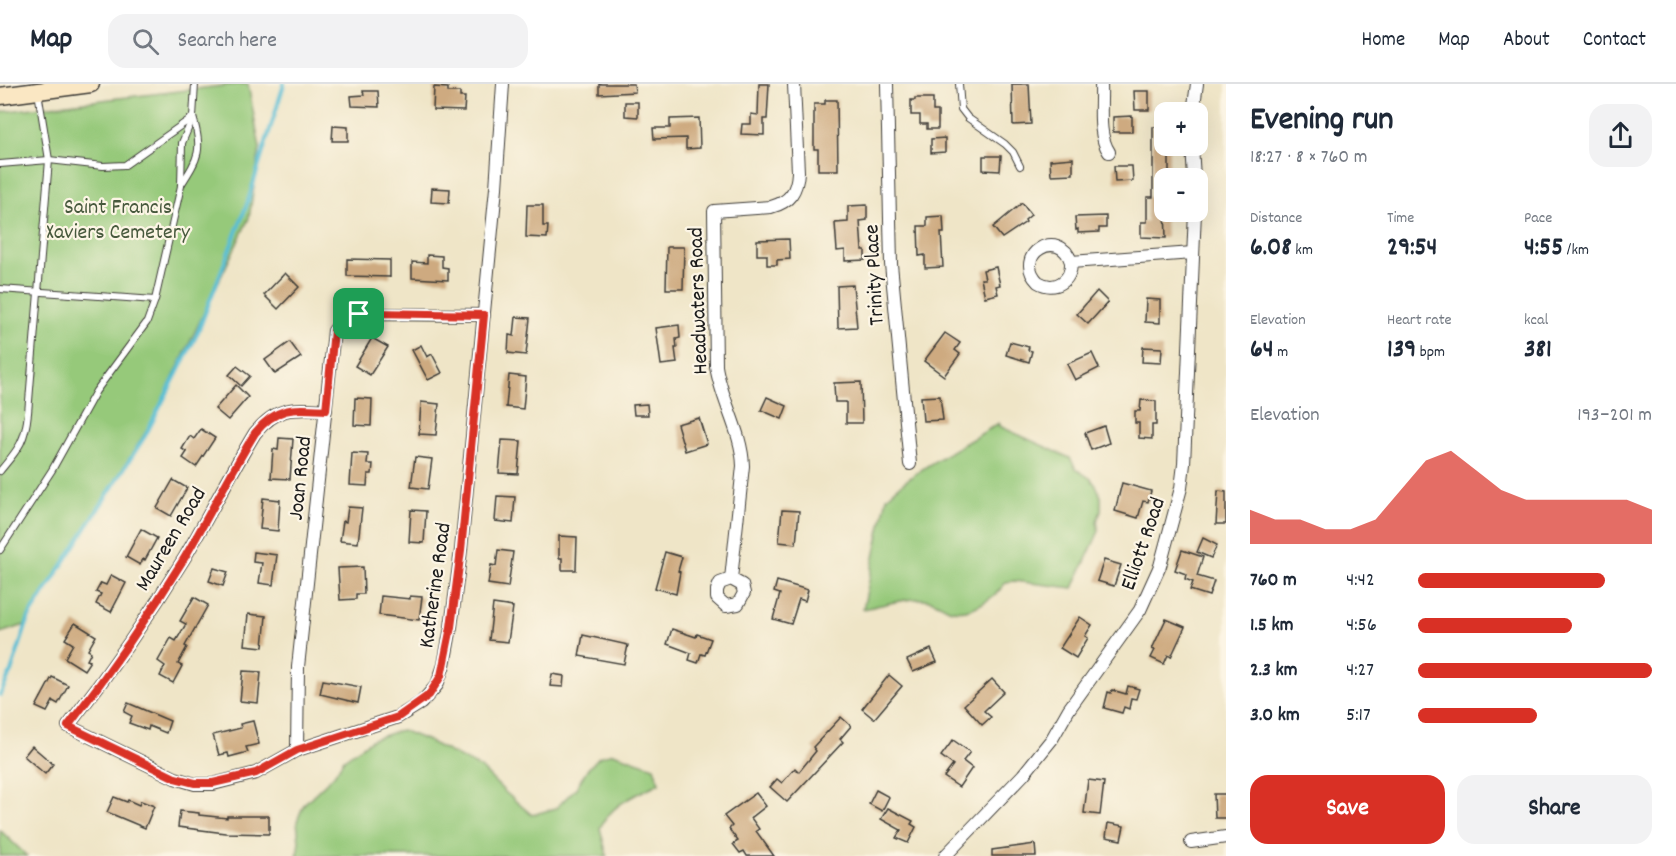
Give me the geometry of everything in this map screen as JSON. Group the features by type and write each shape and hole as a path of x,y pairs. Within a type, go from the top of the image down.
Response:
{"main road":[{"path":"0,96 91,84"}],"street":[{"name":"Katherine Road","path":"68,726 169,775 195,783 222,782 256,773 297,750 398,717 429,695 441,676 451,627 461,550 496,188 503,84"},
{"name":"Headwaters Road","path":"731,579 743,457 719,385 716,366 714,211 771,207 780,205 792,196 798,172 794,84"},
{"name":"Trinity Place","path":"887,84 891,264 910,464"},
{"path":"1101,84 1102,134 1109,152"},
{"path":"1194,102 1197,84"},
{"name":"Elliott Road","path":"945,856 1016,783 1052,738 1069,710 1140,610 1155,579 1174,516 1183,472 1195,222"},
{"path":"1071,262 1193,253"},
{"name":"Joan Road","path":"297,750 298,667 333,338 338,325 351,315 373,313 484,315"},
{"name":"Maureen Road","path":"68,726 158,601 255,433 268,419 282,410 297,408 326,410"},
{"path":"1191,842 1226,837"}],"lane":[{"path":"181,186 199,151 193,117 195,84"},
{"path":"959,84 961,109 968,118 1013,152 1020,166"},
{"path":"0,471 21,444 26,433 49,160 38,91"},
{"path":"0,164 49,160 103,166 125,165 193,117"},
{"path":"0,550 52,470 96,391 143,330 155,300 181,186 182,143 193,117"},
{"path":"0,289 155,300"}],"green space":[{"name":"Saint Francis Xaviers Cemetery","path":"248,84 260,148 249,218 152,422 25,625 0,633 0,112"},
{"path":"999,423 999,426 1070,458 1076,469 1091,479 1097,487 1101,497 1101,511 1097,521 1099,531 1073,588 1014,581 1006,582 981,604 965,610 957,611 937,602 917,599 863,609 887,497 927,466"},
{"path":"401,730 481,768 532,815 556,808 576,788 586,771 599,757 613,753 654,767 659,783 625,801 605,819 600,828 607,856 297,856 299,841 297,821 304,804 334,775 344,759 373,739"},
{"path":"0,830 27,856 0,856"}],"building":[{"path":"599,84 634,84 635,92 599,94"},
{"path":"759,84 769,84 764,135 741,134 742,124 751,124 751,114 758,115"},
{"path":"1012,84 1029,84 1031,124 1013,125"},
{"path":"434,87 448,88 448,92 460,92 460,97 465,97 464,111 433,110"},
{"path":"363,91 378,91 379,107 352,106 351,96 364,95"},
{"path":"1134,91 1149,91 1149,110 1135,110"},
{"path":"933,98 933,111 938,111 938,129 927,129 927,124 920,124 920,115 911,115 911,100"},
{"path":"825,100 837,100 838,170 818,170 818,149 814,149 814,104 825,104"},
{"path":"625,102 638,102 638,117 625,116"},
{"path":"1132,116 1132,132 1113,132 1113,117"},
{"path":"699,118 700,148 686,149 686,138 654,139 653,128 670,128 670,119"},
{"path":"333,126 348,127 348,141 332,141"},
{"path":"1154,127 1154,156 1169,156 1169,168 1154,168 1154,222 1165,222 1166,238 1141,237 1141,222 1147,222 1147,197 1153,197"},
{"path":"945,138 945,152 931,153 931,139"},
{"path":"983,156 1001,156 1000,171 983,170"},
{"path":"1073,158 1073,174 1051,175 1050,160"},
{"path":"1114,166 1132,166 1133,181 1115,182"},
{"path":"432,188 450,189 449,203 431,202"},
{"path":"1022,203 1031,215 1025,220 1026,222 1002,238 993,227"},
{"path":"527,205 543,205 543,226 548,226 547,238 526,237"},
{"path":"867,205 867,220 860,221 865,260 845,261 845,250 837,251 835,223 848,222 848,206"},
{"path":"943,216 944,233 941,233 943,267 925,268 925,255 919,256 918,226 927,226 927,217"},
{"path":"1106,216 1106,228 1099,228 1099,232 1078,233 1078,229 1076,230 1075,217"},
{"path":"789,239 790,259 777,260 777,265 767,265 767,255 757,255 757,240"},
{"path":"667,247 684,247 683,289 666,289"},
{"path":"427,255 442,256 442,267 448,268 448,280 412,278 412,262 427,263"},
{"path":"347,259 390,260 390,277 347,276"},
{"path":"996,267 1000,285 996,286 998,294 985,297 981,279 985,279 983,270"},
{"path":"285,273 299,287 278,309 264,295"},
{"path":"853,285 857,327 838,328 837,286"},
{"path":"1097,291 1108,302 1088,324 1077,314"},
{"path":"1146,299 1160,300 1160,323 1145,322"},
{"path":"516,317 530,318 526,355 508,353 509,335 514,336"},
{"path":"679,325 680,338 676,339 677,348 675,348 677,363 661,365 656,328"},
{"path":"945,333 960,343 955,350 960,354 944,376 924,361"},
{"path":"372,338 388,347 370,375 355,366"},
{"path":"290,342 301,357 275,374 265,360"},
{"path":"1010,342 1029,347 1028,350 1032,351 1029,362 1006,355"},
{"path":"421,345 427,357 432,354 442,373 428,380 412,350"},
{"path":"1143,347 1162,348 1161,363 1142,362"},
{"path":"1092,353 1099,368 1075,380 1067,364"},
{"path":"237,366 250,376 241,386 229,375"},
{"path":"509,375 526,377 523,409 506,407"},
{"path":"861,382 862,423 846,423 846,402 835,402 834,383"},
{"path":"236,385 248,397 228,420 215,409"},
{"path":"940,396 943,420 923,421 921,397"},
{"path":"767,397 787,406 782,419 761,410"},
{"path":"355,398 372,399 371,426 354,425"},
{"path":"1141,400 1156,401 1156,425 1152,425 1152,439 1139,438 1139,423 1135,423 1135,411 1140,411"},
{"path":"421,402 439,404 436,435 419,434"},
{"path":"647,404 648,415 634,415 633,405"},
{"path":"699,418 707,444 685,451 677,424"},
{"path":"1104,426 1109,443 1091,450 1085,433"},
{"path":"201,429 215,438 196,467 183,458 187,452 182,449 190,436 194,439"},
{"path":"279,438 293,439 290,479 271,478 273,449 278,450"},
{"path":"502,440 521,441 518,474 499,473"},
{"path":"352,453 368,454 367,464 373,464 372,474 368,474 367,486 350,485"},
{"path":"415,457 432,459 428,489 411,487"},
{"path":"173,480 187,488 171,516 157,508"},
{"path":"1122,483 1151,491 1148,502 1143,501 1138,518 1115,511"},
{"path":"1218,491 1226,492 1226,524 1216,524"},
{"path":"497,496 515,497 513,523 495,521"},
{"path":"263,498 280,500 278,531 260,529"},
{"path":"348,507 362,508 358,543 340,541"},
{"path":"411,510 426,511 424,543 409,542"},
{"path":"782,510 799,511 796,544 779,542"},
{"path":"141,529 157,538 140,565 126,557"},
{"path":"559,536 577,537 576,570 562,570 562,558 559,558"},
{"path":"1203,538 1217,545 1211,558 1197,552"},
{"path":"498,550 513,552 508,587 488,584 491,565 496,566"},
{"path":"1182,550 1203,557 1197,576 1214,581 1209,596 1190,590 1193,582 1185,579 1186,574 1175,570"},
{"path":"254,552 277,555 273,585 259,583 262,563 253,562"},
{"path":"665,552 682,557 676,594 655,588"},
{"path":"1104,560 1121,565 1114,586 1097,581"},
{"path":"363,567 364,594 356,594 356,599 340,600 338,568"},
{"path":"214,568 228,572 223,586 209,581"},
{"path":"111,575 126,583 111,612 96,604 101,594 96,592 101,583 106,585"},
{"path":"777,581 808,590 805,601 799,599 791,624 773,619 780,594 774,592"},
{"path":"381,596 410,599 410,596 422,597 419,620 379,615"},
{"path":"194,597 208,605 185,646 187,647 178,664 182,666 173,683 160,676 165,666 158,661 171,638 176,641 186,624 180,621"},
{"path":"493,604 513,607 508,642 489,640"},
{"path":"248,614 266,616 263,647 245,645"},
{"path":"1080,617 1092,625 1085,636 1088,638 1076,658 1060,648"},
{"path":"1166,619 1185,627 1171,657 1168,655 1164,664 1151,658 1155,650 1152,649"},
{"path":"75,623 96,636 88,650 91,652 87,660 90,661 84,670 65,658 73,644 65,639"},
{"path":"672,629 711,639 705,655 701,654 698,663 689,660 691,653 667,644"},
{"path":"583,635 628,645 624,664 579,656"},
{"path":"931,649 937,662 913,672 907,660"},
{"path":"243,671 261,672 258,703 240,701"},
{"path":"552,674 564,676 563,687 550,686"},
{"path":"889,675 902,686 874,719 862,709"},
{"path":"52,677 68,685 58,704 53,701 47,712 36,707"},
{"path":"992,679 1004,692 984,711 991,717 982,725 964,705"},
{"path":"323,680 361,687 358,703 320,694"},
{"path":"1128,686 1139,689 1136,699 1131,698 1129,709 1124,707 1122,713 1104,708 1108,692 1111,693 1112,690 1126,694"},
{"path":"128,703 170,721 166,733 149,726 148,730 129,723 132,716 124,712"},
{"path":"841,717 851,726 840,739 843,742 787,802 770,787 777,779 782,783 795,768 799,772 816,751 813,747"},
{"path":"253,721 259,744 246,747 248,752 229,757 228,753 219,755 213,735 241,728 240,724"},
{"path":"953,740 970,752 963,761 972,768 959,787 944,777 953,765 941,756"},
{"path":"32,746 53,764 45,774 24,756"},
{"path":"1088,780 1104,782 1100,815 1084,813"},
{"path":"876,790 889,797 882,811 869,804"},
{"path":"756,793 766,806 751,818 759,829 756,831 774,856 747,856 744,851 740,853 733,844 738,841 729,829 732,826 724,816"},
{"path":"1214,794 1226,794 1226,818 1215,818"},
{"path":"114,797 139,805 141,801 154,806 145,828 107,812"},
{"path":"888,808 913,821 911,824 916,827 908,843 896,838 901,830 881,819"},
{"path":"180,811 227,818 227,816 269,816 269,834 225,833 178,827"},
{"path":"1108,823 1124,826 1121,840 1106,837"},
{"path":"1035,844 1036,856 992,856 992,850"}],"waterway":[{"path":"0,695 11,672 29,617 145,436 197,334 247,204 284,84"}],"route":[{"path":"359,314 484,315 461,550 451,627 444,665 437,685 421,703 398,717 297,750 256,773 232,780 204,784 175,778 68,726 158,601 262,424 282,410 297,408 326,410 334,331 342,320 359,314"}]}
